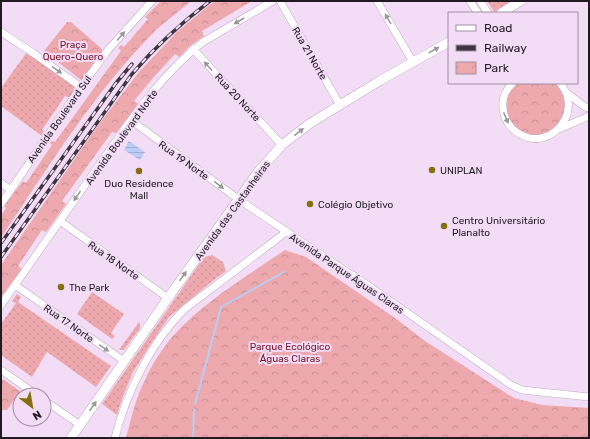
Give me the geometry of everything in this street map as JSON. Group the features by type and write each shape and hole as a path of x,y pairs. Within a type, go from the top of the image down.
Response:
{"main road":[{"path":"503,12 521,1"},
{"name":"Avenida das Castanheiras","path":"71,438 238,199 258,172 282,145 309,124 448,43"}],"street":[{"name":"Avenida Boulevard Norte","path":"1,305 131,120 164,79 193,49 273,1"},
{"name":"Rua 21 Norte","path":"280,1 340,105"},
{"path":"377,1 413,62"},
{"path":"470,1 477,12"},
{"path":"480,1 487,12"},
{"name":"Avenida Boulevard Sul","path":"1,204 108,50 150,2"},
{"path":"1,32 81,87"},
{"name":"Rua 20 Norte","path":"193,49 282,145"},
{"path":"512,84 508,88 504,98 503,108 505,119 511,128 519,134 529,138 540,138 550,135 559,129 589,116"},
{"path":"561,84 567,93 589,108"},
{"path":"559,129 566,118 569,106 567,93"},
{"name":"Rua 19 Norte","path":"131,120 238,199 286,232"},
{"path":"1,183 11,190"},
{"name":"Rua 18 Norte","path":"60,221 168,298"},
{"name":"Avenida Parque Águas Claras","path":"115,438 120,417 135,381 154,346 175,319 186,308 286,232 362,281 511,385 522,390 534,392 589,397"},
{"name":"Rua 17 Norte","path":"15,285 124,361"},
{"path":"1,370 25,387"},
{"path":"52,406 80,425"}],"green space":[{"path":"161,1 191,1 156,30 113,78 74,130 1,238 1,216 6,208 4,206 23,181 26,183 52,145 50,143 51,141 55,142 121,51 118,48 121,45 124,47 148,19 145,17"},
{"path":"215,1 252,1 202,31 204,36 191,45 179,57 175,54 153,78 134,101 138,104 116,133 112,132 62,201 66,204 46,232 42,230 18,266 22,269 1,297 1,265 99,124 139,72 177,32"},
{"path":"487,1 513,1 494,12"},
{"name":"Praça Quero-Quero","path":"67,22 71,22 102,49 102,55 85,78 81,80 44,51"},
{"path":"70,37 95,56 83,70 59,50"},
{"path":"27,52 77,87 70,98 65,96 42,130 44,132 42,136 1,106 1,88"},
{"path":"514,84 557,84 565,95 566,115 557,128 541,137 521,134 506,119 504,100"},
{"name":"Parque Ecológico Águas Claras","path":"285,250 306,257 395,318 425,341 514,398 542,405 589,408 589,438 126,438 134,408 142,387 154,362 173,336 212,301"},
{"path":"212,255 223,262 226,271 169,317 133,372 117,415 102,404 204,257"},
{"path":"92,292 124,314 111,333 115,336 112,339 77,314"},
{"path":"17,294 21,297 18,302 111,366 96,387 47,352 32,377 1,355 1,324 16,303 12,301"},
{"path":"139,322 140,328 124,350 119,350"},
{"path":"1,378 14,387 12,387 12,403 7,410 3,410 1,413"}],"water":[{"path":"129,141 145,152 140,160 124,150"}],"waterway":[{"path":"195,404 221,307 284,272"},
{"path":"193,438 194,409"}],"railway":[{"path":"1,257 132,74 169,36 210,1"},
{"path":"1,243 116,83 132,64"}],"place":[{"name":"UNIPLAN","path":"432,170"},
{"name":"Duo Residence Mall","path":"139,171"},
{"name":"Colégio Objetivo","path":"310,204"},
{"name":"Centro Universitário Planalto","path":"444,226"},
{"name":"The Park","path":"61,287"}]}
